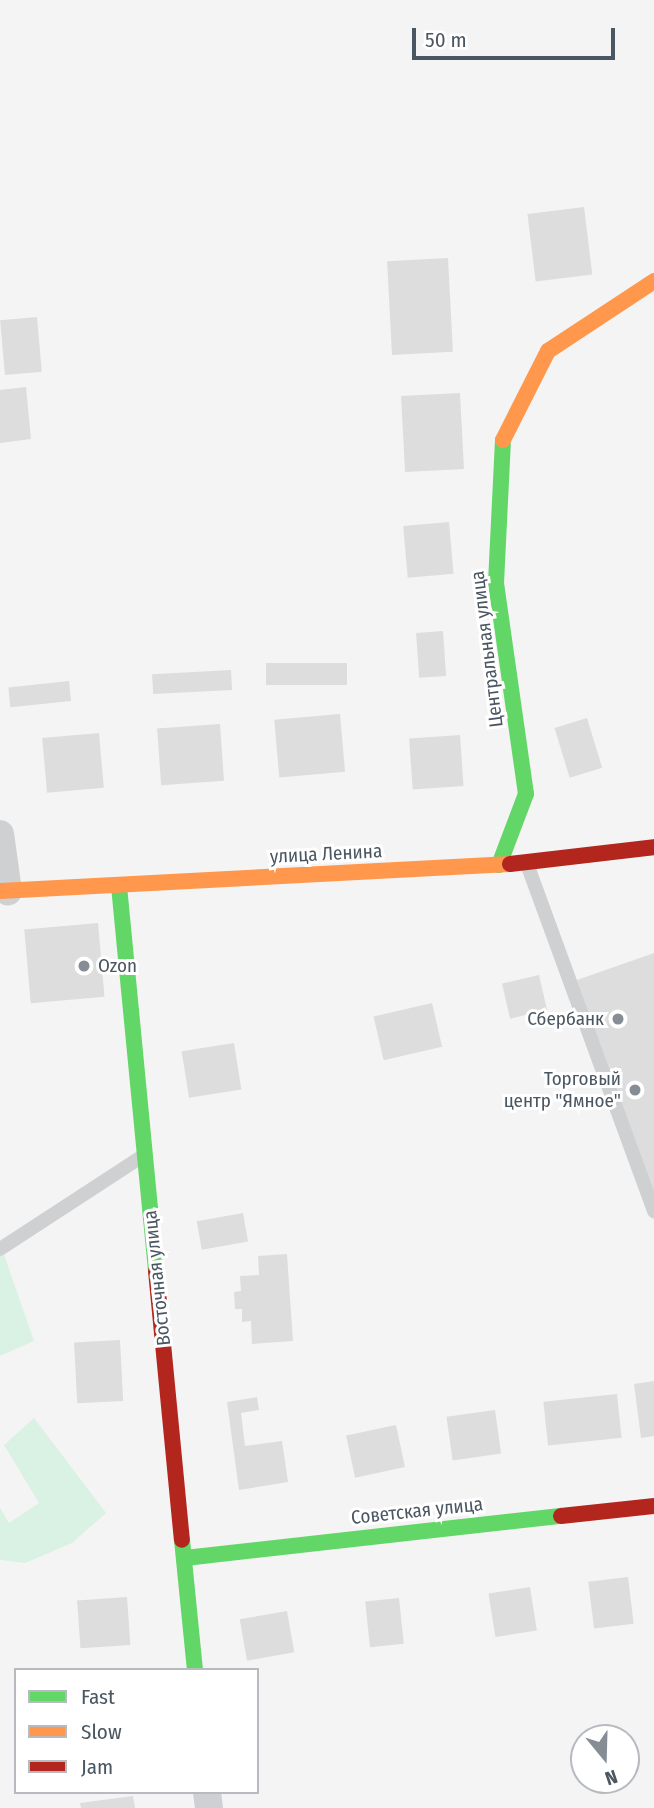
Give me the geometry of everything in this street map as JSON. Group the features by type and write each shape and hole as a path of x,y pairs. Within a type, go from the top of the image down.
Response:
{"street":[{"name":"Центральная улица","path":"499,864 526,794 496,583 503,435 548,351 654,281"},
{"path":"0,834 4,891"},
{"name":"улица Ленина","path":"4,891 499,864 653,849"},
{"name":"Восточная улица","path":"119,886 195,1668"},
{"name":"Советская улица","path":"185,1558 654,1506"}],"lane":[{"path":"526,861 654,1211"},
{"path":"0,1249 145,1154"}],"green space":[{"path":"0,1243 34,1341 0,1356"},
{"path":"34,1418 106,1513 72,1543 25,1563 0,1560 0,1508 9,1523 39,1503 4,1445"}],"building":[{"path":"584,207 592,274 536,281 527,214"},
{"path":"448,258 453,352 392,355 387,261"},
{"path":"37,317 42,372 5,375 0,320"},
{"path":"26,387 31,439 0,443 0,390"},
{"path":"460,393 464,469 405,472 401,396"},
{"path":"449,522 454,574 408,578 403,526"},
{"path":"443,631 446,676 419,678 416,633"},
{"path":"266,663 347,663 347,685 266,685"},
{"path":"231,670 232,690 153,694 152,674"},
{"path":"69,681 71,701 10,707 8,687"},
{"path":"340,714 345,772 279,778 274,720"},
{"path":"587,718 602,768 570,778 554,728"},
{"path":"220,724 224,781 161,785 157,728"},
{"path":"99,733 104,788 47,793 42,738"},
{"path":"460,735 464,786 413,789 409,739"},
{"path":"98,923 104,997 31,1003 24,929"},
{"name":"Торговый центр \"Ямное\"","path":"654,953 654,1199 577,980"},
{"path":"539,975 547,1010 510,1019 502,984"},
{"path":"432,1003 442,1047 384,1060 374,1016"},
{"path":"234,1043 241,1089 189,1098 182,1051"},
{"path":"243,1213 248,1242 202,1250 197,1221"},
{"path":"287,1254 293,1341 252,1344 251,1321 242,1322 242,1309 235,1309 234,1292 241,1291 240,1276 259,1275 258,1256"},
{"path":"120,1340 123,1401 77,1403 74,1342"},
{"path":"654,1381 654,1436 641,1438 634,1384"},
{"path":"617,1394 622,1438 548,1445 543,1402"},
{"path":"257,1397 259,1410 241,1413 245,1446 282,1441 288,1482 239,1490 227,1402"},
{"path":"495,1410 501,1454 453,1460 446,1417"},
{"path":"396,1425 405,1467 355,1478 346,1436"},
{"path":"628,1577 634,1624 594,1629 588,1582"},
{"path":"530,1587 537,1630 495,1637 489,1594"},
{"path":"127,1597 130,1645 80,1648 77,1600"},
{"path":"399,1598 404,1644 370,1647 365,1602"},
{"path":"287,1611 294,1652 247,1661 240,1619"},
{"path":"133,1796 135,1808 81,1808 80,1803"}],"traffic: fast":[{"path":"499,865 526,794 496,583 503,440"},
{"path":"119,886 156,1271"},
{"path":"185,1558 561,1516"},
{"path":"182,1540 195,1668"}],"traffic: slow":[{"path":"503,440 548,351 654,281"},
{"path":"0,891 510,864"}],"traffic: jam":[{"path":"510,864 654,847"},
{"path":"156,1271 182,1540"},
{"path":"561,1516 654,1506"}],"place":[{"name":"Ozon","path":"84,966"},
{"name":"Сбербанк","path":"618,1019"},
{"name":"Торговый центр \"Ямное\"","path":"635,1090"}]}
